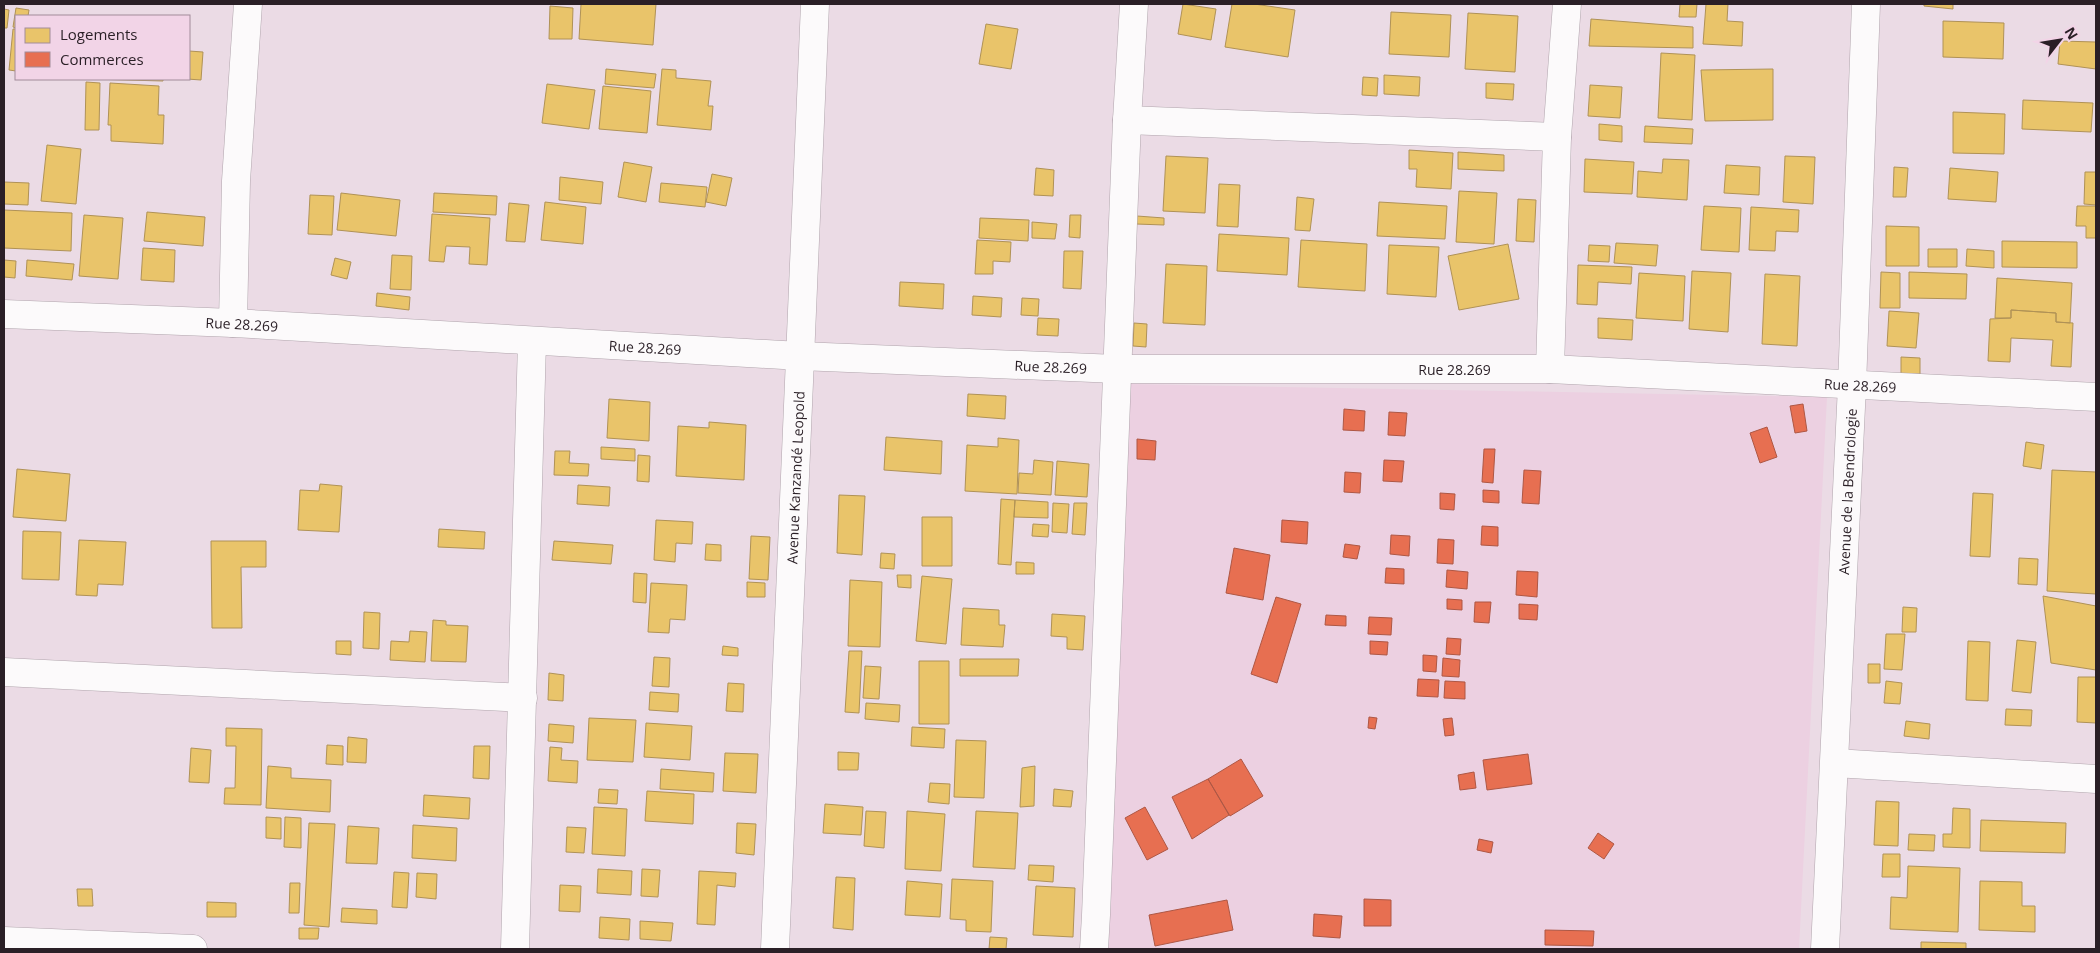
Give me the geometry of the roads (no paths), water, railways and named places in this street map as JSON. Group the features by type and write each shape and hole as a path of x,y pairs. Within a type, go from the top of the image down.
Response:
{"street":[{"path":"233,323 236,181 248,4"},
{"name":"Avenue Kanzandé Leopold","path":"775,949 815,4"},
{"path":"1094,949 1127,120 1134,4"},
{"path":"1550,369 1557,137 1567,4"},
{"name":"Avenue de la Bendrologie","path":"1825,949 1852,386 1866,4"},
{"path":"1127,120 1557,137"},
{"name":"Rue 28.269","path":"4,314 233,323 532,342 800,356 1117,369 1550,369 1852,386 2096,397"},
{"path":"515,949 532,342"},
{"path":"4,672 523,698"},
{"path":"1835,763 2096,779"},
{"path":"4,941 193,949"}]}
